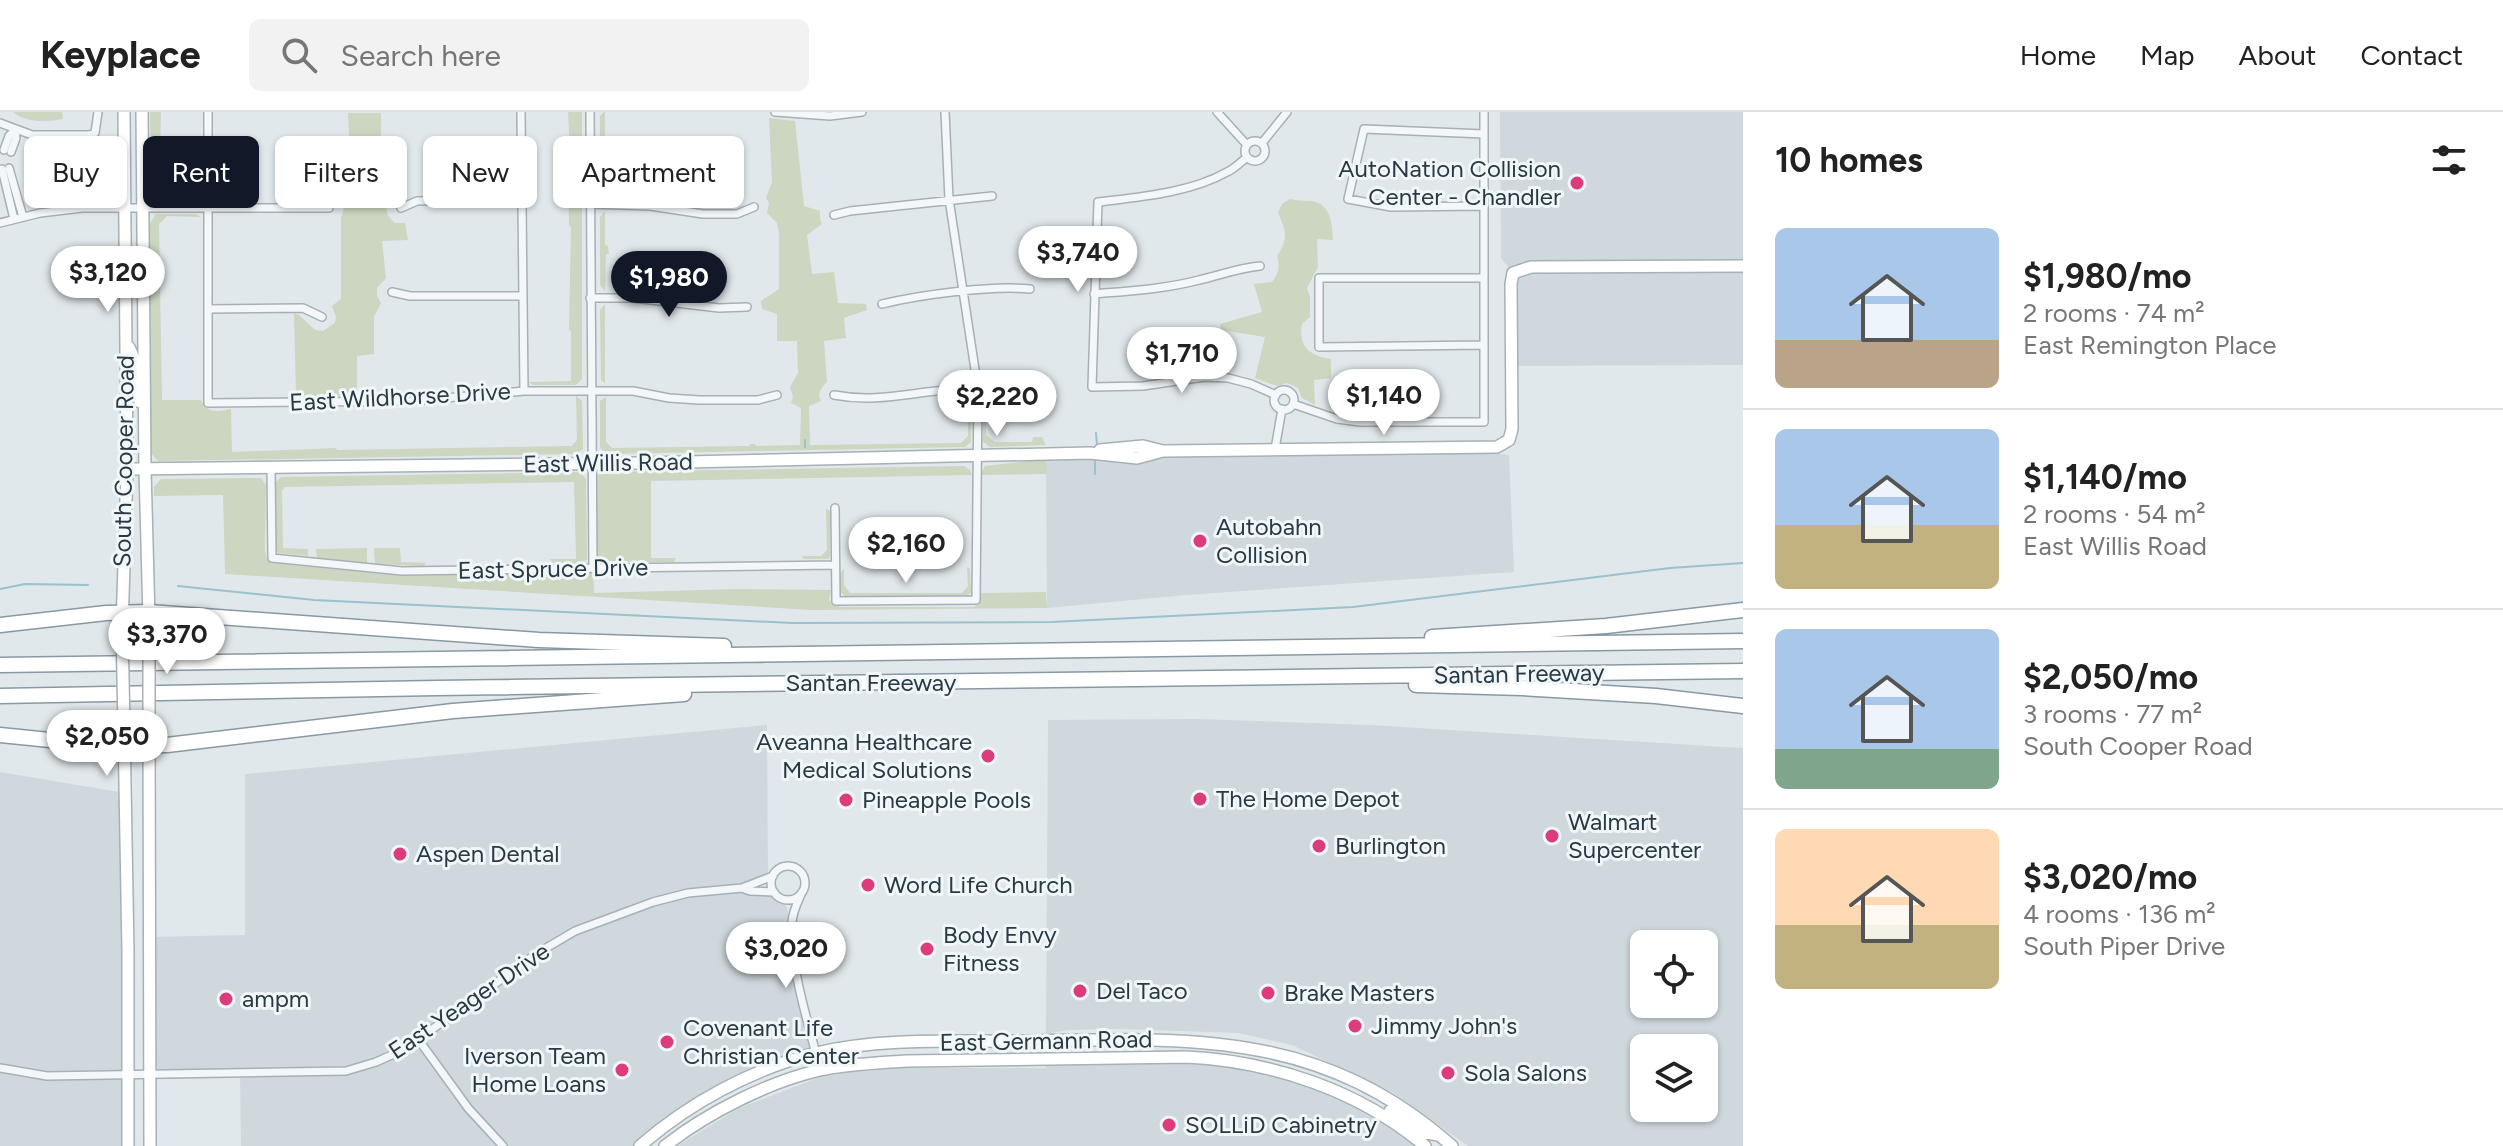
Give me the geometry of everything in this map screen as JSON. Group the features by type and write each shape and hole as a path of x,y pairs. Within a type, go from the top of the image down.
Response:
{"highway":[{"path":"1336,647 1384,639 1606,626 1743,610"},
{"path":"0,625 106,613 122,620 670,646 802,647 840,655"},
{"name":"Santan Freeway","path":"0,665 1743,641"},
{"name":"Santan Freeway","path":"0,696 1743,671"},
{"path":"1245,678 1277,685 1522,688 1656,696 1743,706"},
{"path":"0,735 124,746 167,745 453,711 708,692 747,684"}],"main road":[{"name":"South Cooper Road","path":"124,112 124,136"},
{"name":"South Cooper Road","path":"128,1146 139,1073 150,745 142,112"},
{"name":"South Cooper Road","path":"125,208 127,469 122,620 128,951 139,1073 150,1146"},
{"name":"East Willis Road","path":"127,469 977,457 1090,453 1143,446 1163,451 1497,447 1509,440 1512,429 1513,273 1531,267 1743,266"},
{"path":"126,344 133,352 135,386 144,414"},
{"name":"East Germann Road","path":"640,1146 683,1112 723,1090 816,1053 903,1043 1152,1039 1226,1043 1270,1051 1331,1070 1378,1093 1452,1146"},
{"name":"East Germann Road","path":"665,1146 735,1102 820,1070 906,1061 1218,1059 1294,1076 1325,1087 1374,1110 1425,1146"},
{"path":"1374,1110 1387,1110 1427,1134 1440,1135"}],"street":[{"path":"0,123 32,135 95,133 98,112"},
{"path":"208,112 208,136"},
{"path":"521,112 522,136"},
{"path":"590,112 590,136"},
{"path":"775,112 830,116 862,112"},
{"path":"835,508 836,601 976,600 978,389 949,199 945,112"},
{"path":"1217,112 1247,145"},
{"path":"1262,143 1287,112"},
{"path":"1293,404 1337,419 1360,422 1484,422 1484,112"},
{"path":"1484,134 1364,129 1348,199 1391,207 1484,206"},
{"path":"15,130 16,138 5,151 14,159 4,168 19,218"},
{"path":"1252,141 1262,143 1266,153 1262,158 1256,161 1247,157 1247,145 1252,141"},
{"path":"1247,157 1227,172 1190,186 1150,196 1098,202 1092,387 1143,386 1204,377 1228,378 1276,395"},
{"path":"834,215 992,196"},
{"path":"663,208 703,214 737,214 754,207"},
{"path":"0,223 40,213 82,208"},
{"path":"127,208 142,208"},
{"path":"208,208 208,309 303,308 322,317"},
{"path":"523,208 524,391"},
{"path":"590,208 593,568"},
{"path":"1094,294 1160,288 1260,266"},
{"path":"1484,278 1319,278 1319,347 1484,345"},
{"path":"882,304 964,292 1030,289"},
{"path":"392,292 410,296 523,296"},
{"path":"590,298 634,298 719,308 747,307"},
{"name":"East Wildhorse Drive","path":"208,309 208,403 411,401 524,391 591,390 633,391 699,400 758,400 777,395"},
{"path":"834,395 895,398 937,391 994,389"},
{"path":"1283,390 1289,391 1293,395 1293,404 1288,409 1282,409 1275,403 1276,395 1283,390"},
{"path":"1275,449 1282,409"},
{"name":"East Spruce Drive","path":"271,468 272,558 402,571 835,565"},
{"path":"792,921 805,887 804,876 796,868 785,866 773,876 772,884 792,921 797,967 820,1070"},
{"name":"East Yeager Drive","path":"0,1068 47,1076 346,1071 389,1056 418,1039 536,954 575,931 653,902 688,893 742,888 773,876"},
{"name":"East Yeager Drive","path":"742,888 774,892"},
{"path":"782,899 793,899 802,892"},
{"path":"418,1039 468,1108 503,1146"}],"shaded area":[{"path":"1500,112 1743,112 1743,365 1511,366 1513,273 1501,258"},
{"path":"1485,452 1509,455 1514,572 1047,608 1046,459 1079,456 1146,460 1165,457"},
{"path":"1197,719 1369,725 1743,748 1743,1146 1468,1146 1392,1092 1292,1045 1238,1033 1119,1029 1068,1030 1046,1034 1048,720"},
{"path":"767,725 768,878 743,888 774,892 785,904 792,921 793,943 816,1053 723,1090 640,1146 241,1146 240,1073 149,1073 148,937 245,935 245,774"},
{"path":"0,772 125,793 128,1146 0,1146"},
{"path":"1046,1059 1218,1059 1325,1087 1425,1146 677,1146 739,1108 820,1077 902,1068 1046,1068"}],"green space":[{"path":"13,112 62,112 63,119 30,120"},
{"path":"150,112 161,112 160,136 150,136"},
{"path":"568,112 582,112 582,136 569,136"},
{"path":"605,112 605,136 600,136 600,116"},
{"path":"348,113 381,113 381,136 349,136"},
{"path":"769,118 795,121 804,206 820,211 822,224 807,235 812,274 834,272 838,303 866,304 867,310 844,318 846,338 824,341 827,382 820,391 821,401 809,406 810,445 961,443 968,436 968,397 972,401 971,442 965,447 608,454 600,448 600,401 606,397 606,442 612,448 800,445 801,408 791,403 790,387 798,373 797,341 777,341 777,314 762,309 761,301 779,289 779,232 777,223 767,213 769,203 766,198 772,182"},
{"path":"1290,199 1323,206 1329,214 1332,230 1333,240 1317,239 1318,267 1307,288 1310,317 1302,324 1301,332 1307,349 1331,359 1331,378 1314,380 1315,405 1302,398 1298,388 1287,383 1277,386 1255,378 1265,337 1221,330 1220,324 1262,312 1254,284 1272,282 1277,273 1277,256 1285,235 1278,212 1282,204"},
{"path":"344,208 387,208 395,223 405,223 408,240 382,241 386,278 377,288 381,303 374,317 374,354 357,356 357,396 296,397 294,313 315,330 323,331 335,323 332,306 341,299 341,217"},
{"path":"569,208 582,208 582,379 576,385 533,385 529,382 571,381"},
{"path":"605,211 605,245 609,254 606,254 605,291 600,285 600,217"},
{"path":"156,214 196,214 201,217 167,216 159,224 162,400 201,400 214,411 231,409 232,452 572,446 577,440 576,396 582,401 583,449 576,454 158,461 151,453 150,223"},
{"path":"605,304 605,383 601,380 600,310"},
{"path":"986,406 986,435 995,442 1032,442 1033,437 1042,437 1046,445 990,447 983,442 982,410"},
{"path":"1046,459 1046,474 980,475 985,466"},
{"path":"964,466 972,475 651,481 651,558 676,558 674,562 600,562 596,558 595,478 601,472"},
{"path":"580,472 586,479 587,559 582,563 553,563 550,559 576,559 574,482 285,487 282,491 283,548 308,549 308,556 278,553 276,550 274,484 281,477"},
{"path":"261,478 266,485 265,551 271,563 403,576 593,572 594,593 831,590 829,600 841,607 974,607 981,601 981,593 1046,592 1047,608 811,610 225,574 223,495 154,496 154,487 161,479"},
{"path":"826,509 830,511 830,556 828,559 804,559 802,556 821,556 827,550"},
{"path":"367,548 367,563 317,558 316,549"},
{"path":"374,548 400,548 401,562 426,563 424,566 375,564"},
{"path":"967,567 970,569 971,593 967,596 846,597 840,592 840,573 844,569 844,585 850,593 962,593 968,586"}],"waterway":[{"path":"1096,433 1097,445"},
{"path":"805,440 805,447"},
{"path":"1095,460 1095,474"},
{"path":"178,586 314,600 792,623 1052,622 1353,607 1670,568 1743,563"},
{"path":"0,589 25,584 88,585"}],"place":[{"name":"AutoNation Collision Center - Chandler","path":"1577,183"},
{"name":"Autobahn Collision","path":"1200,541"},
{"name":"Aveanna Healthcare Medical Solutions","path":"988,756"},
{"name":"The Home Depot","path":"1200,799"},
{"name":"Pineapple Pools","path":"846,800"},
{"name":"Walmart Supercenter","path":"1552,836"},
{"name":"Burlington","path":"1319,846"},
{"name":"Aspen Dental","path":"400,854"},
{"name":"Word Life Church","path":"868,885"},
{"name":"Body Envy Fitness","path":"927,949"},
{"name":"Del Taco","path":"1080,991"},
{"name":"Brake Masters","path":"1268,993"},
{"name":"ampm","path":"226,999"},
{"name":"Jimmy John's","path":"1355,1026"},
{"name":"Covenant Life Christian Center","path":"667,1042"},
{"name":"Iverson Team Home Loans","path":"622,1070"},
{"name":"Sola Salons","path":"1448,1073"},
{"name":"SOLLiD Cabinetry","path":"1169,1125"}]}
